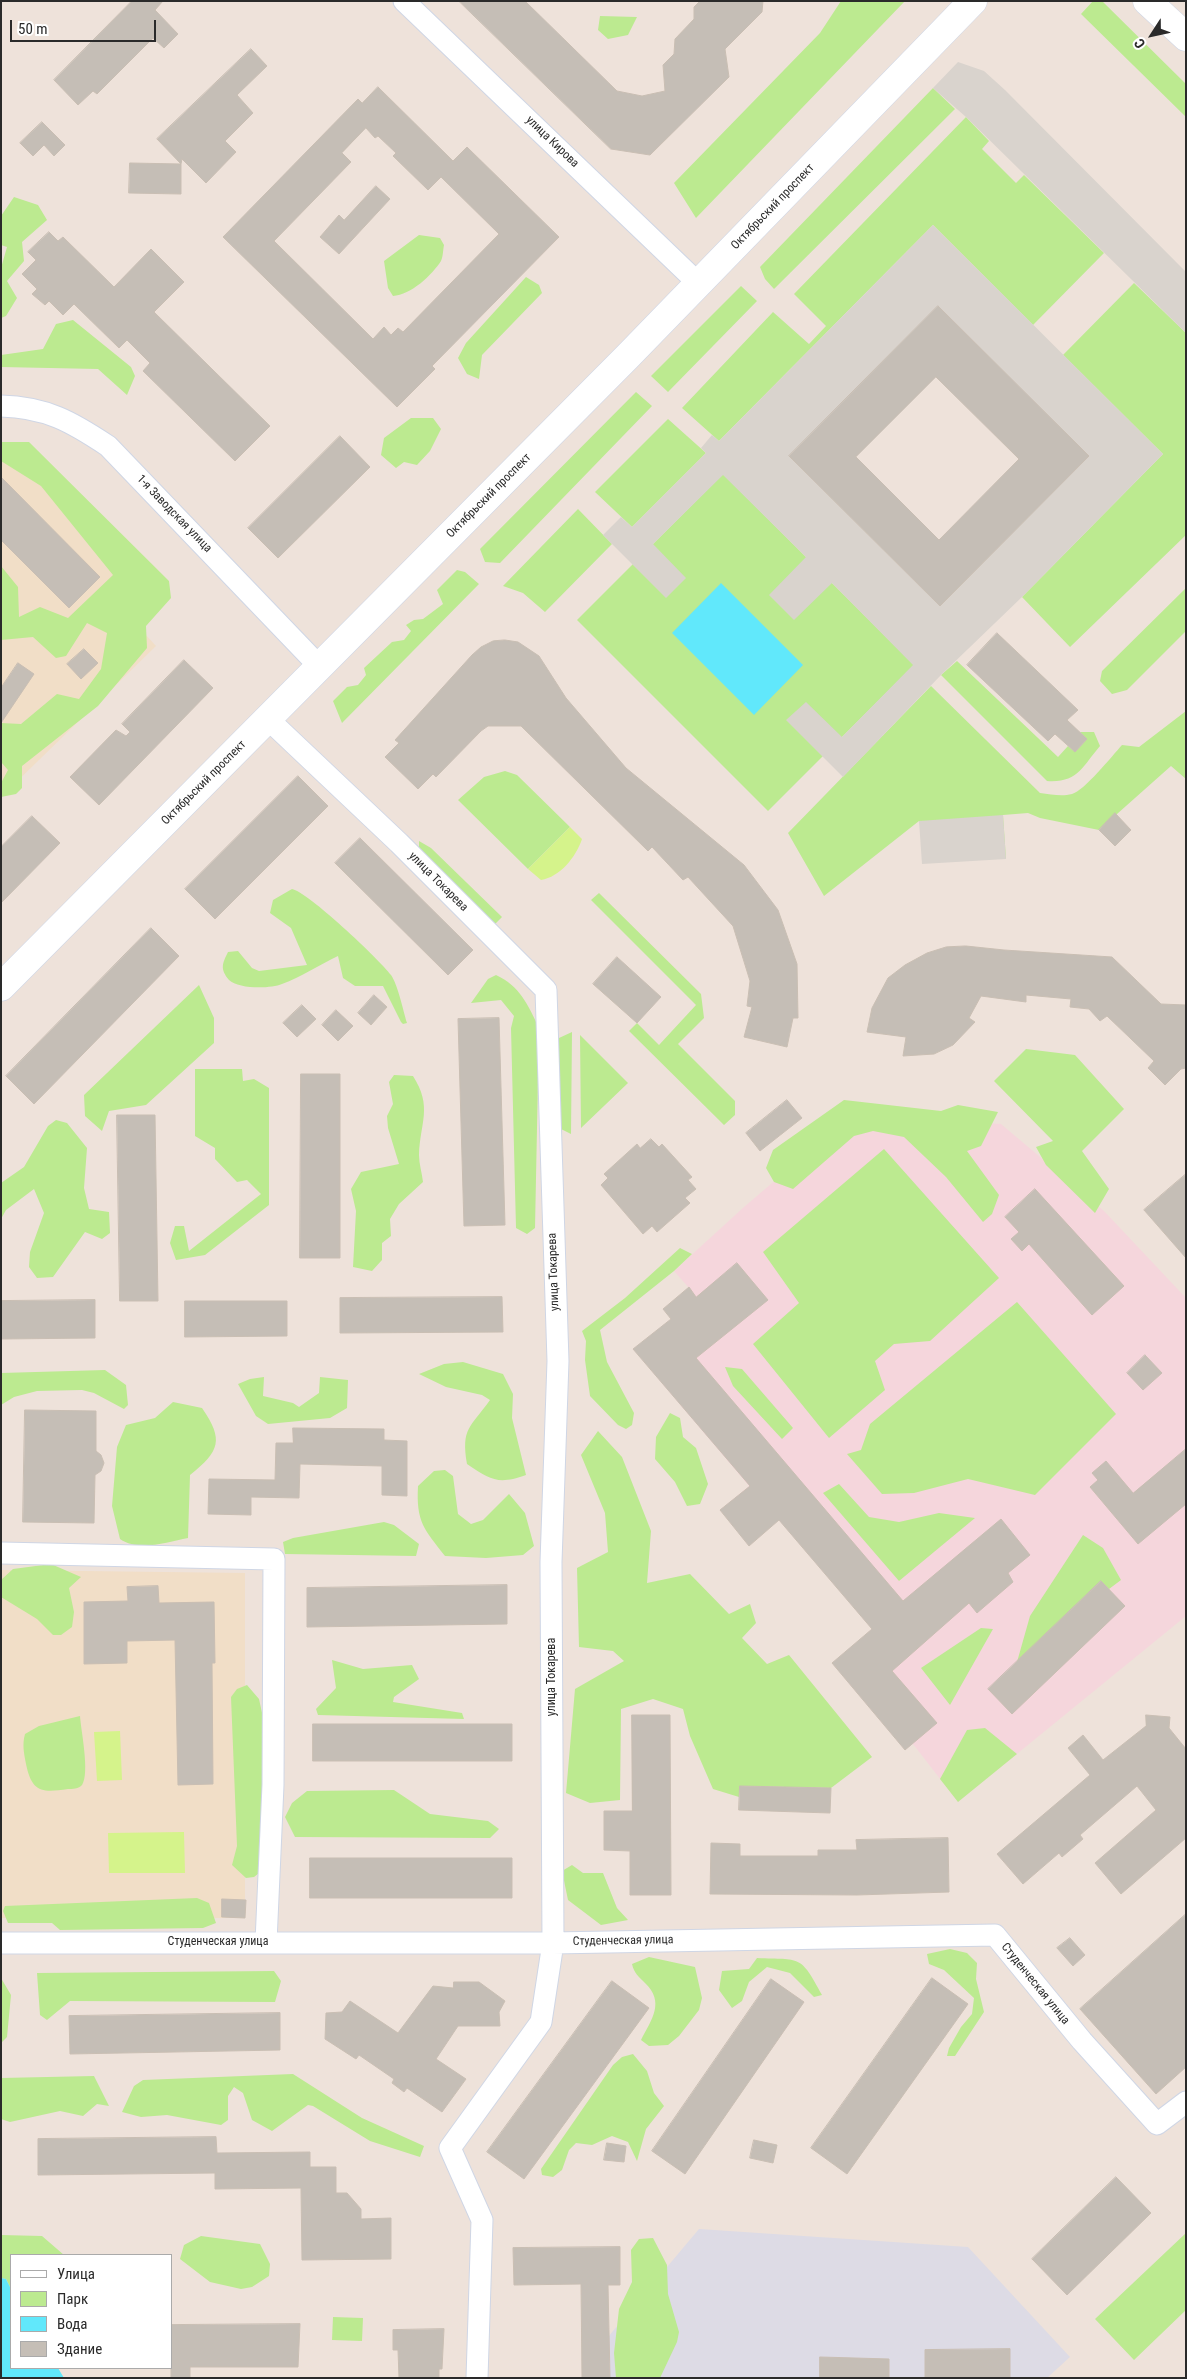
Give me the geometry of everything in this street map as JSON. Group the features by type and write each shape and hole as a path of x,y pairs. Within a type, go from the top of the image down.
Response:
{"main road":[{"name":"Октябрьский проспект","path":"1,987 699,284 973,1"},
{"path":"1148,1 1186,37"}],"street":[{"name":"улица Кирова","path":"404,1 699,284"},
{"name":"1-я Заводская улица","path":"1,406 27,406 75,424 108,446 319,666"},
{"name":"улица Токарева","path":"268,719 400,844 546,990 558,1361 551,1562 553,1943 541,2022 450,2148 482,2220 477,2378"},
{"path":"1,1552 274,1559 272,1786 266,1942"},
{"name":"Студенческая улица","path":"1,1943 553,1943 995,1935 1077,2035 1157,2124 1186,2102"}],"shaded area":[{"path":"958,62 984,71 1005,90 1186,272 1186,333 966,117 933,88"},
{"path":"933,225 1163,454 1022,597 941,675 843,777 786,720 806,702 842,737 913,665 832,583 794,620 769,595 806,557 723,475 653,544 686,578 666,598 603,535 621,517 632,527 706,453 701,448 712,435 719,441","holes":["938,307 1088,456 940,606 789,456"]},
{"path":"1,450 169,591 135,623 156,646 1,797"},
{"path":"1003,815 1006,859 922,864 919,821"},
{"path":"853,1114 1001,1124 1104,1211 1186,1298 1186,1616 958,1802 913,1744 905,1750 832,1663 872,1629 779,1520 749,1546 720,1510 749,1486 633,1349 671,1319 663,1309 689,1288 674,1271 744,1207"},
{"path":"1,1570 245,1573 245,1918 1,1918"},
{"path":"699,2229 968,2247 1070,2357 1047,2378 610,2378 608,2337"}],"green space":[{"path":"841,1 905,1 696,218 674,183 820,33"},
{"path":"1093,1 1102,1 1186,84 1186,117 1081,14"},
{"path":"600,16 637,17 628,35 608,39 598,30"},
{"path":"933,88 955,109 774,289 765,279 760,267"},
{"path":"966,117 989,141 982,149 1016,183 1024,175 1104,253 1033,325 933,225 719,441 682,408 773,312 809,344 826,326 794,294"},
{"path":"14,197 38,205 47,220 22,242 24,261 7,281 17,298 6,316 1,318 1,268 7,247 1,245 1,216"},
{"path":"419,235 440,238 444,245 441,261 414,288 400,295 393,296 388,288 384,261"},
{"path":"526,277 539,285 542,293 482,355 479,379 467,374 458,358 466,343"},
{"path":"1134,283 1186,333 1186,535 1070,647 1022,597 1163,454 1063,355"},
{"path":"741,286 757,301 668,392 651,376"},
{"path":"73,320 131,367 135,376 127,395 98,369 1,367 1,355 43,349 56,324"},
{"path":"636,392 652,406 500,563 485,562 480,549"},
{"path":"411,418 433,418 441,429 430,451 417,465 404,462 396,468 381,455 384,438"},
{"path":"668,419 706,453 632,527 595,492"},
{"path":"1,442 29,442 169,581 171,598 146,626 147,648 98,706 22,766 22,788 16,794 1,797 1,783 8,770 1,762 1,723 21,724 57,694 79,699 101,669 107,633 87,623 66,656 56,658 33,637 1,640 1,566 18,587 19,617 40,607 68,618 113,575 41,486 1,461"},
{"path":"723,474 914,665 768,811 577,620"},
{"path":"578,509 612,544 545,612 523,593 503,586"},
{"path":"457,570 465,572 479,584 342,723 333,701 347,687 358,685 366,675 364,668 392,642 404,640 411,631 406,625 414,620 423,619 443,604 437,590"},
{"path":"1186,588 1186,631 1127,690 1112,694 1100,681 1102,671"},
{"path":"957,661 1058,757 1068,746 1075,752 1087,739 1080,732 1094,732 1100,746 1073,776 1057,781 1047,781 941,675"},
{"path":"931,686 1040,793 1056,795 1068,795 1077,791 1105,765 1122,745 1139,747 1186,711 1186,779 1171,766 1099,830 1040,818 1028,813 1003,815 1006,859 919,821 824,896 788,833"},
{"path":"505,771 517,775 570,827 528,869 458,800 484,777"},
{"path":"570,827 582,839 576,853 555,875 541,880 528,869"},
{"path":"419,841 431,848 502,917 492,927 419,851"},
{"path":"292,889 327,913 391,975 396,985 407,1023 403,1024 401,1022 383,986 355,986 343,978 338,956 277,986 247,987 229,980 224,973 223,966 228,952 238,951 252,968 259,971 307,965 291,928 270,913 273,900"},
{"path":"599,893 701,994 704,1018 678,1044 735,1101 735,1115 724,1125 629,1031 637,1023 659,1045 696,1005 591,900"},
{"path":"496,975 504,979 522,997 539,1028 535,1228 527,1234 516,1228 511,1028 514,1016 501,1000 471,1003 488,979"},
{"path":"199,985 214,1018 214,1043 146,1105 109,1111 102,1131 85,1116 84,1095"},
{"path":"572,1032 571,1134 559,1128 559,1038"},
{"path":"580,1035 628,1083 581,1128"},
{"path":"1026,1049 1075,1055 1124,1109 1082,1151 1109,1189 1095,1213 1046,1165 1036,1147 1053,1141 994,1081"},
{"path":"195,1069 242,1069 243,1081 254,1079 269,1088 269,1205 205,1255 176,1260 170,1243 175,1226 184,1226 189,1251 261,1194 247,1180 237,1182 215,1159 215,1148 195,1136"},
{"path":"394,1075 413,1076 423,1097 424,1115 419,1162 423,1182 399,1204 390,1219 391,1236 382,1243 382,1260 372,1271 353,1267 356,1211 351,1189 361,1172 399,1164 388,1128 387,1116 393,1104 389,1082"},
{"path":"844,1100 941,1111 958,1105 998,1112 981,1146 967,1151 999,1195 992,1214 983,1222 946,1177 904,1137 873,1131 854,1136 793,1189 774,1182 766,1168 773,1150"},
{"path":"56,1120 67,1123 87,1148 84,1188 89,1209 109,1212 110,1233 102,1239 85,1232 53,1277 37,1278 29,1267 30,1252 44,1213 34,1189 6,1210 1,1219 1,1183 24,1167 48,1126"},
{"path":"884,1149 999,1278 930,1341 894,1344 875,1361 885,1390 829,1438 753,1344 799,1303 763,1252"},
{"path":"680,1248 692,1254 674,1271 600,1330 607,1362 634,1413 632,1425 626,1429 618,1425 590,1396 585,1360 586,1341 582,1331 625,1298"},
{"path":"1017,1302 1116,1414 1035,1495 968,1479 914,1493 882,1494 847,1454 861,1450 870,1424"},
{"path":"463,1362 503,1374 513,1394 512,1418 526,1475 508,1480 495,1479 482,1474 467,1464 465,1452 466,1435 472,1423 490,1400 482,1395 446,1387 419,1374 444,1364"},
{"path":"725,1367 742,1369 793,1428 782,1439 733,1386"},
{"path":"105,1370 126,1385 128,1405 124,1409 94,1393 82,1390 37,1391 14,1397 1,1405 1,1373"},
{"path":"264,1377 263,1396 293,1403 299,1407 319,1393 320,1377 348,1380 347,1408 330,1418 268,1424 256,1416 238,1384 250,1379"},
{"path":"173,1402 202,1408 214,1429 216,1437 213,1452 190,1475 188,1538 153,1545 128,1543 120,1539 112,1506 117,1447 126,1425 155,1418"},
{"path":"670,1413 680,1418 683,1437 696,1448 708,1484 700,1504 687,1506 675,1482 655,1459 656,1437"},
{"path":"598,1431 622,1457 651,1531 647,1583 690,1574 729,1614 750,1604 756,1623 742,1638 767,1664 789,1655 872,1757 831,1788 740,1786 739,1797 713,1789 690,1736 683,1709 653,1699 621,1709 620,1800 590,1803 566,1793 575,1689 624,1661 613,1651 579,1647 577,1568 608,1552 605,1513 581,1455"},
{"path":"445,1470 453,1476 458,1514 471,1524 483,1520 509,1494 525,1513 534,1546 523,1555 486,1558 445,1556 432,1539 420,1517 418,1486 434,1471"},
{"path":"839,1484 869,1517 899,1522 939,1513 975,1518 899,1581 823,1493"},
{"path":"384,1522 394,1525 419,1544 416,1556 285,1554 283,1542 293,1538"},
{"path":"1083,1535 1103,1548 1121,1580 1109,1589 1101,1581 1017,1662 1030,1616"},
{"path":"51,1564 81,1577 69,1588 74,1612 72,1627 61,1635 53,1635 37,1619 1,1597 1,1580 13,1569"},
{"path":"981,1628 993,1629 950,1705 921,1668"},
{"path":"332,1660 363,1669 412,1665 419,1679 394,1697 393,1702 462,1713 464,1719 318,1715 316,1709 336,1688"},
{"path":"247,1685 259,1699 268,1740 263,1870 254,1877 246,1878 232,1865 237,1846 231,1697 237,1689"},
{"path":"80,1716 85,1762 82,1785 75,1789 51,1791 39,1789 28,1773 23,1745 25,1734 39,1726"},
{"path":"985,1728 1017,1754 958,1802 940,1779 967,1730"},
{"path":"120,1731 122,1780 97,1781 94,1732"},
{"path":"394,1790 430,1814 488,1821 499,1829 490,1838 295,1837 285,1817 292,1803 307,1791"},
{"path":"184,1832 185,1873 109,1873 108,1833"},
{"path":"572,1865 583,1873 603,1873 617,1908 628,1920 601,1925 568,1900 562,1871"},
{"path":"197,1898 209,1903 216,1923 203,1928 60,1930 52,1923 8,1923 3,1911 5,1906"},
{"path":"950,1949 967,1953 977,1963 976,1979 984,2012 955,2056 947,2056 949,2048 961,2027 972,2014 974,1998 944,1970 929,1964 927,1954"},
{"path":"649,1957 695,1967 702,1998 699,2010 679,2036 668,2045 649,2046 641,2040 655,2011 655,2004 651,1990 637,1975 632,1964"},
{"path":"757,1958 783,1959 798,1962 809,1972 822,1995 814,1997 790,1973 767,1967 749,1982 742,2001 732,2008 719,1990 722,1971 749,1969"},
{"path":"274,1971 281,1981 275,2002 70,2001 47,2020 40,2015 37,1973"},
{"path":"1,1978 11,1995 7,2037 1,2043"},
{"path":"633,2054 647,2071 654,2093 664,2106 646,2129 637,2161 628,2142 612,2136 592,2145 576,2143 569,2150 562,2170 553,2177 542,2175 541,2169 613,2065 622,2057"},
{"path":"293,2074 362,2118 424,2146 420,2157 370,2141 313,2106 308,2105 272,2131 252,2120 243,2093 234,2087 228,2096 228,2120 221,2125 167,2115 141,2117 122,2112 134,2086 143,2080"},
{"path":"94,2076 109,2106 97,2104 83,2116 60,2111 10,2122 1,2119 1,2078"},
{"path":"1186,2233 1186,2310 1134,2360 1095,2319"},
{"path":"1,2235 42,2236 63,2254 10,2254 10,2287 6,2279 1,2278"},
{"path":"201,2236 260,2244 270,2264 269,2276 252,2287 241,2289 210,2282 180,2259 184,2245"},
{"path":"653,2238 667,2265 668,2294 679,2332 677,2342 660,2378 616,2378 614,2353 619,2309 632,2282 631,2250 639,2239"},
{"path":"333,2317 363,2318 362,2341 332,2340"}],"water":[{"path":"721,583 803,665 754,715 672,633"},
{"path":"1,2278 6,2279 10,2287 10,2369 59,2369 64,2378 1,2378"}],"building":[{"path":"132,1 163,1 155,10 178,34 164,48 153,38 97,94 93,91 78,105 54,80"},
{"path":"459,1 525,1 617,91 642,96 665,91 663,65 674,54 675,39 694,19 694,7 700,1 763,1 762,12 725,49 729,77 650,155 611,149"},
{"path":"251,49 267,66 237,95 253,113 225,141 236,152 206,183 182,159 181,164 157,139"},
{"path":"378,87 453,161 467,147 559,237 432,366 435,369 397,407 223,237 358,99 362,103","holes":["366,128 375,138 378,136 396,153 393,156 428,190 441,177 499,234 403,332 398,328 391,335 384,327 373,339 274,241 351,162 342,153"]},
{"path":"42,122 65,145 54,156 44,145 33,156 20,143"},
{"path":"130,163 181,164 181,194 129,193"},
{"path":"376,186 390,199 339,254 320,237 339,215 344,220"},
{"path":"49,232 58,241 63,237 114,287 151,249 184,282 154,312 270,426 235,461 143,371 150,363 127,340 119,348 74,304 63,315 49,301 45,305 32,294 37,289 22,274 36,260 28,252"},
{"path":"938,306 1089,456 940,606 789,456","holes":["936,377 1019,459 939,540 856,457"]},
{"path":"340,436 370,467 278,558 248,528"},
{"path":"1,477 100,577 69,608 1,540"},
{"path":"997,633 1078,710 1067,720 1087,739 1075,752 1055,734 1048,741 967,665"},
{"path":"493,641 518,642 539,656 566,698 626,768 744,865 778,910 797,964 798,1018 793,1018 787,1047 744,1037 752,1007 747,1006 750,981 733,926 688,877 683,880 652,847 648,851 521,726 488,726 436,777 433,774 418,789 385,757 399,743 395,740 472,655 481,647"},
{"path":"84,649 98,663 81,679 67,664"},
{"path":"184,660 213,688 99,805 70,777 116,730 126,736 130,732 122,724"},
{"path":"18,663 34,674 1,723 1,688"},
{"path":"298,776 328,806 215,919 185,889"},
{"path":"1115,813 1131,830 1115,846 1099,830"},
{"path":"32,816 60,843 1,903 1,847"},
{"path":"360,838 473,950 448,975 335,863"},
{"path":"151,928 179,956 34,1104 6,1076"},
{"path":"966,946 1112,957 1161,1004 1186,1005 1186,1068 1181,1069 1165,1085 1148,1068 1154,1061 1107,1016 1100,1021 1089,1009 1070,1007 1071,999 1026,995 1026,1002 981,996 969,1018 975,1022 953,1045 934,1054 903,1056 906,1037 867,1032 872,1008 888,978 905,965 927,953 946,947"},
{"path":"617,957 661,997 637,1023 593,984"},
{"path":"374,995 387,1007 371,1025 358,1013"},
{"path":"302,1005 316,1019 297,1037 283,1023"},
{"path":"336,1010 353,1026 338,1041 322,1025"},
{"path":"499,1018 505,1225 464,1226 458,1019"},
{"path":"301,1074 340,1074 340,1258 300,1258"},
{"path":"787,1100 802,1118 760,1151 746,1133"},
{"path":"117,1115 155,1115 158,1301 120,1301"},
{"path":"651,1139 659,1147 662,1144 692,1177 688,1180 696,1189 685,1198 690,1203 657,1232 652,1226 643,1234 601,1185 608,1178 604,1174 637,1144 640,1148"},
{"path":"1186,1174 1186,1258 1144,1210"},
{"path":"1035,1189 1124,1286 1092,1315 1029,1244 1022,1251 1011,1239 1019,1232 1005,1217"},
{"path":"737,1263 768,1300 696,1358 903,1601 1001,1519 1030,1555 1008,1573 1013,1582 977,1613 969,1603 892,1671 937,1723 905,1750 832,1663 872,1629 779,1520 749,1546 720,1510 750,1486 633,1349 671,1319 663,1309 689,1287 696,1297"},
{"path":"502,1297 503,1332 340,1333 340,1298"},
{"path":"95,1300 95,1338 1,1339 1,1301"},
{"path":"185,1301 287,1301 287,1336 185,1337"},
{"path":"1145,1355 1162,1373 1143,1390 1127,1373"},
{"path":"25,1410 96,1411 96,1451 101,1455 104,1463 101,1471 95,1475 94,1523 23,1522"},
{"path":"293,1428 384,1429 384,1440 407,1441 407,1496 382,1495 382,1466 300,1464 299,1498 251,1497 251,1515 208,1514 209,1479 275,1480 276,1443 293,1443"},
{"path":"1186,1449 1186,1504 1138,1544 1090,1487 1098,1480 1092,1473 1106,1461 1133,1493"},
{"path":"1101,1581 1125,1606 1012,1714 988,1689"},
{"path":"507,1585 507,1624 307,1627 307,1588"},
{"path":"158,1586 159,1603 214,1602 215,1663 212,1663 213,1784 178,1785 175,1640 127,1641 127,1663 84,1664 84,1602 128,1601 127,1587"},
{"path":"632,1715 670,1715 671,1895 630,1895 630,1851 604,1850 604,1811 632,1811"},
{"path":"1146,1715 1170,1717 1169,1728 1186,1749 1186,1838 1121,1894 1095,1863 1156,1810 1137,1786 1080,1835 1083,1839 1062,1857 1059,1853 1023,1884 997,1854 1090,1775 1068,1748 1083,1735 1103,1760 1146,1726"},
{"path":"313,1724 512,1724 512,1761 313,1761"},
{"path":"740,1786 831,1788 830,1813 739,1810"},
{"path":"948,1838 949,1892 857,1895 710,1894 711,1843 740,1844 740,1856 818,1856 818,1850 857,1850 856,1840"},
{"path":"310,1858 512,1858 512,1898 310,1898"},
{"path":"222,1899 246,1900 245,1918 222,1917"},
{"path":"1186,1914 1186,2067 1156,2094 1080,2009"},
{"path":"1070,1938 1085,1955 1073,1966 1057,1948"},
{"path":"932,1978 968,2004 847,2174 811,2148"},
{"path":"771,1979 804,2002 685,2174 652,2151"},
{"path":"612,1981 649,2008 524,2179 487,2152"},
{"path":"454,1982 479,1982 505,2001 499,2012 500,2026 458,2026 436,2059 466,2079 442,2112 407,2088 404,2092 392,2083 394,2079 359,2055 356,2059 325,2039 326,2013 342,2012 350,2001 398,2033 433,1986 453,1988"},
{"path":"280,2013 280,2050 70,2054 69,2016"},
{"path":"216,2137 217,2153 310,2152 310,2167 336,2167 336,2193 347,2193 361,2209 361,2219 391,2218 391,2259 302,2260 301,2188 215,2189 215,2173 38,2175 38,2139"},
{"path":"754,2140 777,2145 773,2163 750,2158"},
{"path":"607,2143 626,2146 624,2162 604,2160"},
{"path":"1116,2177 1151,2213 1067,2295 1032,2259"},
{"path":"620,2247 620,2285 608,2285 610,2378 582,2378 581,2284 514,2285 513,2248"},
{"path":"300,2324 298,2367 190,2367 190,2378 171,2378 172,2325"},
{"path":"444,2329 442,2369 439,2369 439,2378 399,2378 398,2350 393,2350 393,2330"},
{"path":"1010,2349 1010,2378 925,2378 925,2350"},
{"path":"820,2357 889,2359 889,2378 820,2378"}]}
